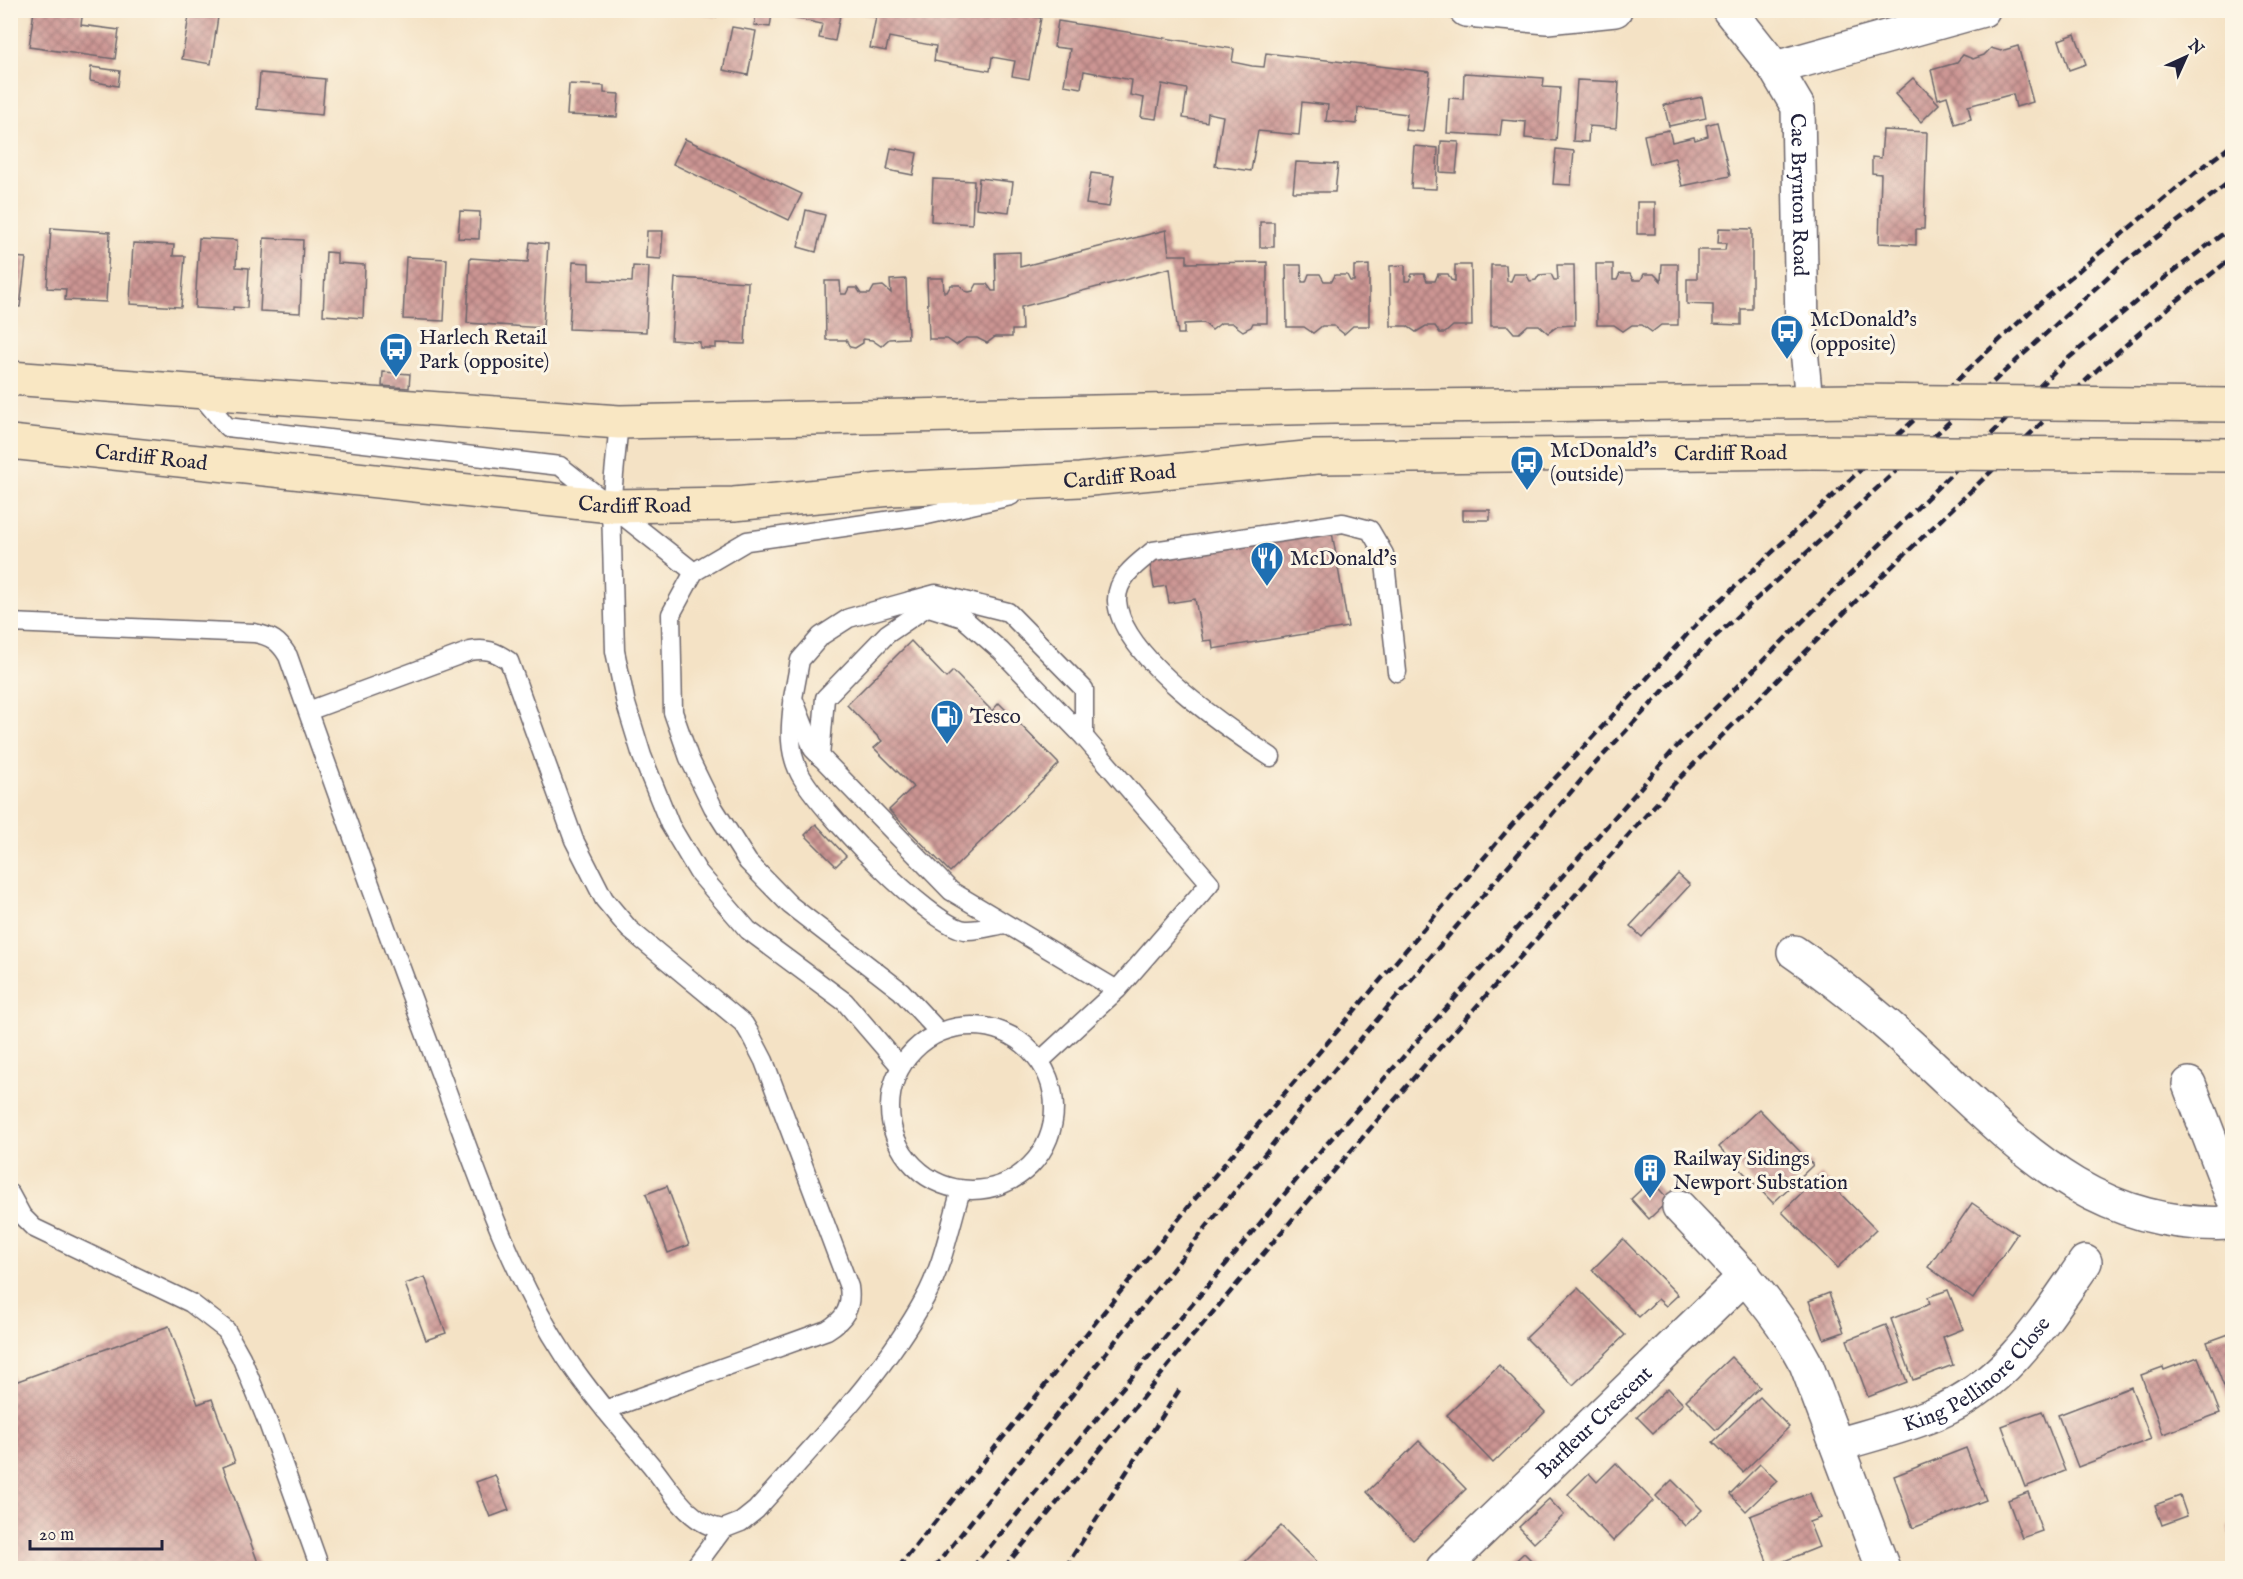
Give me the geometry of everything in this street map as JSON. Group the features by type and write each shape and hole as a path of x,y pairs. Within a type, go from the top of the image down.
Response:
{"main road":[{"path":"10,378 619,422 1334,407 1855,401 2232,405"},
{"name":"Cardiff Road","path":"10,442 611,506 734,504 891,489 1080,480 1316,457 1811,452 2232,455"}],"street":[{"path":"1466,10 1547,17 1615,10"},
{"name":"Cae Brynton Road","path":"1729,10 1775,68 1798,107 1802,327 1809,403"},
{"path":"1775,68 1983,10"},
{"path":"1794,952 1830,976 2010,1139 2043,1166 2069,1182 2115,1204 2156,1216 2202,1223 2232,1223"},
{"path":"2189,1084 2232,1196"},
{"path":"1679,1207 1745,1276 1790,1334 1806,1364 1883,1569"},
{"name":"King Pellinore Close","path":"1837,1445 1939,1412 1968,1397 1993,1379 2019,1354 2085,1262"},
{"name":"Barfleur Crescent","path":"1443,1569 1745,1276"}],"lane":[{"path":"199,393 227,427 560,466 694,572"},
{"path":"619,422 611,506 615,651 639,746 670,825 698,872 748,930 845,1002 900,1066"},
{"path":"939,1032 901,991 790,905 748,862 713,807 688,758 673,712 671,614 694,572 747,541 927,515 1080,480"},
{"path":"1271,757 1195,700 1144,656 1124,625 1117,599 1128,570 1153,551 1343,523 1370,530 1384,554 1397,672"},
{"path":"820,757 825,698 919,604 936,594 1008,612 1084,689 1084,737"},
{"path":"1005,924 964,930 930,913 900,887 828,812 800,774 789,740 793,698 801,660 821,636 849,618 919,604 963,618 1001,651 1084,737 1210,883 1117,990 1040,1061"},
{"path":"10,623 192,629 270,636 281,644 288,656 498,1226 524,1284 565,1356 605,1410 689,1511 710,1527 723,1529 741,1522 756,1510 874,1374 902,1338 926,1296 944,1253 961,1190"},
{"path":"308,711 470,651 484,648 498,652 509,661 574,840 604,899 629,929 744,1024 764,1061 849,1287 848,1312 839,1323 827,1330 605,1410"},
{"path":"793,698 813,749 951,891 1117,990"},
{"path":"966,1026 995,1028 1020,1041 1040,1061 1050,1083 1055,1106 1052,1129 1042,1151 1027,1169 1008,1182 985,1190 961,1190 939,1183 919,1171 899,1144 894,1133 890,1111 892,1088 900,1066 917,1046 939,1032 966,1026"},
{"path":"10,1194 22,1216 48,1237 191,1303 226,1330 242,1357 268,1422 320,1569"},
{"path":"694,1569 723,1529"}],"building":[{"path":"34,10 83,10 81,25 119,30 115,59 29,47"},
{"path":"190,10 219,10 211,64 182,59"},
{"path":"700,10 718,10 716,17 700,13"},
{"path":"757,10 841,10 835,41 819,38 822,24 798,19 772,14 770,27 754,25"},
{"path":"847,10 1001,10 1041,18 1029,79 1012,76 1015,61 992,57 990,71 949,64 934,61 936,46 889,37 886,51 870,48 876,17"},
{"path":"1058,21 1234,49 1232,62 1252,66 1264,67 1266,53 1430,72 1423,132 1405,130 1407,114 1358,108 1357,124 1326,121 1328,105 1302,102 1299,135 1258,131 1251,171 1215,166 1223,116 1208,113 1207,122 1183,118 1187,89 1162,84 1156,119 1141,117 1144,98 1130,95 1132,80 1084,71 1081,88 1064,85 1070,49 1054,47"},
{"path":"732,27 756,31 748,75 723,70"},
{"path":"2075,34 2086,64 2069,70 2059,40"},
{"path":"2018,46 2033,102 2016,107 2013,94 1968,106 1971,119 1955,124 1947,96 1938,99 1931,70 1956,63 1963,55 1973,59 1984,55 1991,48 2001,51"},
{"path":"91,67 120,71 118,86 90,81"},
{"path":"260,73 325,79 322,115 257,109"},
{"path":"1464,73 1544,78 1543,87 1560,88 1556,141 1525,138 1526,122 1502,120 1500,136 1447,133 1449,98 1463,99"},
{"path":"1913,78 1939,104 1921,122 1895,94"},
{"path":"1577,80 1619,82 1616,128 1589,126 1588,142 1573,141"},
{"path":"569,84 604,86 604,93 619,94 617,117 567,115"},
{"path":"1702,97 1706,118 1669,126 1664,105"},
{"path":"1717,122 1730,176 1682,186 1675,158 1650,164 1644,135 1669,130 1672,142 1694,137 1695,140 1708,136 1706,125"},
{"path":"1883,130 1927,132 1924,229 1916,229 1916,245 1879,243 1881,174 1872,173 1872,157 1881,158"},
{"path":"685,139 802,194 789,220 673,164"},
{"path":"1441,141 1459,142 1456,173 1440,172"},
{"path":"1414,146 1438,148 1436,189 1411,188"},
{"path":"891,148 917,153 913,175 887,170"},
{"path":"1556,149 1574,151 1571,185 1553,184"},
{"path":"1296,162 1338,164 1335,192 1293,192"},
{"path":"1091,173 1114,176 1109,207 1086,204"},
{"path":"979,178 1013,182 1009,212 976,208"},
{"path":"933,179 974,181 972,224 931,221"},
{"path":"1637,202 1655,202 1655,234 1637,234"},
{"path":"806,210 825,215 816,252 798,247"},
{"path":"460,211 480,212 479,239 458,238"},
{"path":"1260,222 1274,222 1274,247 1260,247"},
{"path":"51,228 110,232 106,302 65,300 66,289 47,288"},
{"path":"1719,228 1752,229 1752,309 1741,309 1741,325 1713,324 1713,305 1687,304 1687,279 1697,279 1697,250 1725,250 1726,243 1718,243"},
{"path":"1166,230 1169,255 1187,255 1187,263 1267,262 1267,323 1253,323 1251,327 1243,331 1232,323 1221,323 1212,330 1204,323 1184,324 1184,334 1178,334 1170,268 1021,307 1022,330 1012,330 1012,337 995,337 987,343 977,338 966,338 956,345 947,339 929,339 927,278 943,278 944,292 947,292 951,285 960,285 969,292 973,291 977,284 987,284 992,291 996,291 995,253 1020,252 1020,267"},
{"path":"647,231 663,231 661,259 646,258"},
{"path":"199,238 237,240 236,267 249,268 247,308 233,307 233,310 195,308"},
{"path":"264,238 303,240 300,313 260,311"},
{"path":"530,242 548,244 543,328 467,323 470,258 528,262"},
{"path":"133,243 174,245 173,256 185,256 181,307 130,304"},
{"path":"326,252 337,253 337,263 365,265 363,318 323,315"},
{"path":"10,257 26,258 20,307 10,306"},
{"path":"406,257 447,259 444,321 403,319"},
{"path":"573,262 589,263 589,280 632,282 633,266 649,267 646,332 569,329"},
{"path":"1596,264 1613,264 1613,280 1617,280 1620,274 1630,274 1633,280 1641,280 1644,274 1654,274 1661,281 1662,264 1678,264 1678,325 1661,325 1652,332 1642,325 1632,325 1623,331 1614,325 1597,325"},
{"path":"1286,265 1301,265 1302,282 1306,282 1309,274 1320,274 1324,281 1332,281 1335,275 1347,275 1350,281 1354,281 1354,266 1369,265 1369,326 1353,326 1344,334 1334,326 1322,326 1313,333 1304,327 1287,327"},
{"path":"1405,265 1405,281 1409,281 1412,274 1424,274 1427,281 1435,281 1438,274 1448,274 1451,280 1455,281 1455,265 1471,265 1472,326 1453,326 1445,333 1440,333 1435,326 1426,326 1416,332 1407,326 1391,326 1390,266"},
{"path":"1491,265 1506,265 1507,281 1511,281 1514,274 1526,274 1530,281 1536,280 1539,275 1551,274 1554,280 1558,280 1557,265 1574,265 1575,325 1558,326 1548,333 1539,325 1528,325 1519,333 1514,333 1508,326 1491,326"},
{"path":"675,278 748,282 745,344 716,343 716,348 700,348 700,342 671,340"},
{"path":"906,279 908,338 889,339 881,346 872,340 863,339 863,343 855,348 850,347 846,340 826,340 825,281 840,281 841,294 846,294 849,288 857,288 861,294 870,294 874,287 883,286 891,293 890,280"},
{"path":"383,372 410,374 409,388 382,386"},
{"path":"1463,510 1490,510 1490,520 1463,520"},
{"path":"1331,526 1348,627 1213,649 1212,640 1203,641 1195,599 1169,603 1166,586 1154,588 1149,557"},
{"path":"911,641 946,678 953,671 992,711 999,703 1059,764 950,872 889,810 913,787 874,748 882,741 847,705"},
{"path":"816,824 846,856 836,866 805,835"},
{"path":"1678,874 1690,885 1642,937 1630,926"},
{"path":"1759,1109 1813,1165 1773,1203 1719,1147"},
{"path":"1821,1174 1876,1230 1837,1268 1782,1212"},
{"name":"Railway Sidings Newport Substation","path":"1651,1180 1669,1200 1649,1219 1631,1199"},
{"path":"667,1186 689,1245 668,1253 646,1194"},
{"path":"1972,1203 2017,1234 1973,1299 1928,1267"},
{"path":"1623,1239 1678,1295 1666,1306 1658,1299 1639,1317 1592,1270"},
{"path":"425,1277 446,1333 426,1340 405,1284"},
{"path":"1578,1288 1625,1335 1573,1385 1526,1338"},
{"path":"1948,1290 1963,1329 1943,1337 1953,1365 1913,1380 1891,1319 1930,1304 1928,1297"},
{"path":"1829,1293 1844,1332 1824,1339 1809,1301"},
{"path":"1886,1325 1907,1382 1868,1397 1847,1340"},
{"path":"169,1326 198,1404 212,1399 235,1462 223,1467 260,1568 10,1568 10,1369 15,1382"},
{"path":"2229,1334 2232,1342 2232,1408 2207,1342"},
{"path":"1731,1357 1760,1387 1716,1430 1686,1400"},
{"path":"2198,1357 2220,1413 2163,1434 2141,1375 2163,1367 2164,1370"},
{"path":"1499,1365 1545,1412 1493,1463 1447,1415"},
{"path":"2131,1387 2151,1439 2078,1467 2058,1415"},
{"path":"1668,1388 1683,1404 1653,1433 1637,1417"},
{"path":"1760,1397 1789,1427 1743,1472 1713,1442"},
{"path":"2042,1411 2065,1471 2025,1487 2002,1426"},
{"path":"1419,1441 1466,1489 1413,1540 1367,1492"},
{"path":"1966,1448 1986,1500 1913,1528 1894,1476"},
{"path":"1616,1463 1653,1501 1613,1541 1568,1494 1589,1473 1597,1482"},
{"path":"1760,1464 1777,1481 1746,1511 1730,1494"},
{"path":"495,1475 509,1510 490,1517 476,1482"},
{"path":"1672,1480 1702,1510 1685,1526 1656,1496"},
{"path":"2028,1492 2042,1531 2022,1538 2008,1500"},
{"path":"1810,1493 1820,1518 1809,1522 1819,1547 1769,1567 1750,1516"},
{"path":"2180,1496 2187,1516 2162,1525 2155,1505"},
{"path":"1549,1499 1564,1515 1534,1543 1519,1527"},
{"path":"2232,1524 2232,1538 2228,1526"},
{"path":"1281,1526 1323,1568 1239,1568"},
{"path":"1524,1553 1539,1568 1508,1568"}],"railway":[{"path":"898,1568 1194,1200 1511,826 1706,614 2033,309 2196,172 2232,145"},
{"path":"934,1568 1295,1116 1594,765 1707,644 2123,263 2232,180"},
{"path":"972,1568 1323,1148 1679,744 2064,362 2162,280 2232,227"},
{"path":"1004,1568 1190,1339 1429,1060 1671,787 1856,601 2098,369 2174,303 2232,258"},
{"path":"1065,1568 1181,1387"}],"place":[{"name":"McDonald's (opposite)","path":"1787,360"},
{"name":"Harlech Retail Park (opposite)","path":"396,378"},
{"name":"McDonald's (outside)","path":"1527,491"},
{"name":"McDonald's","path":"1267,587"},
{"name":"Tesco","path":"947,745"},
{"name":"Railway Sidings Newport Substation","path":"1650,1199"}]}
